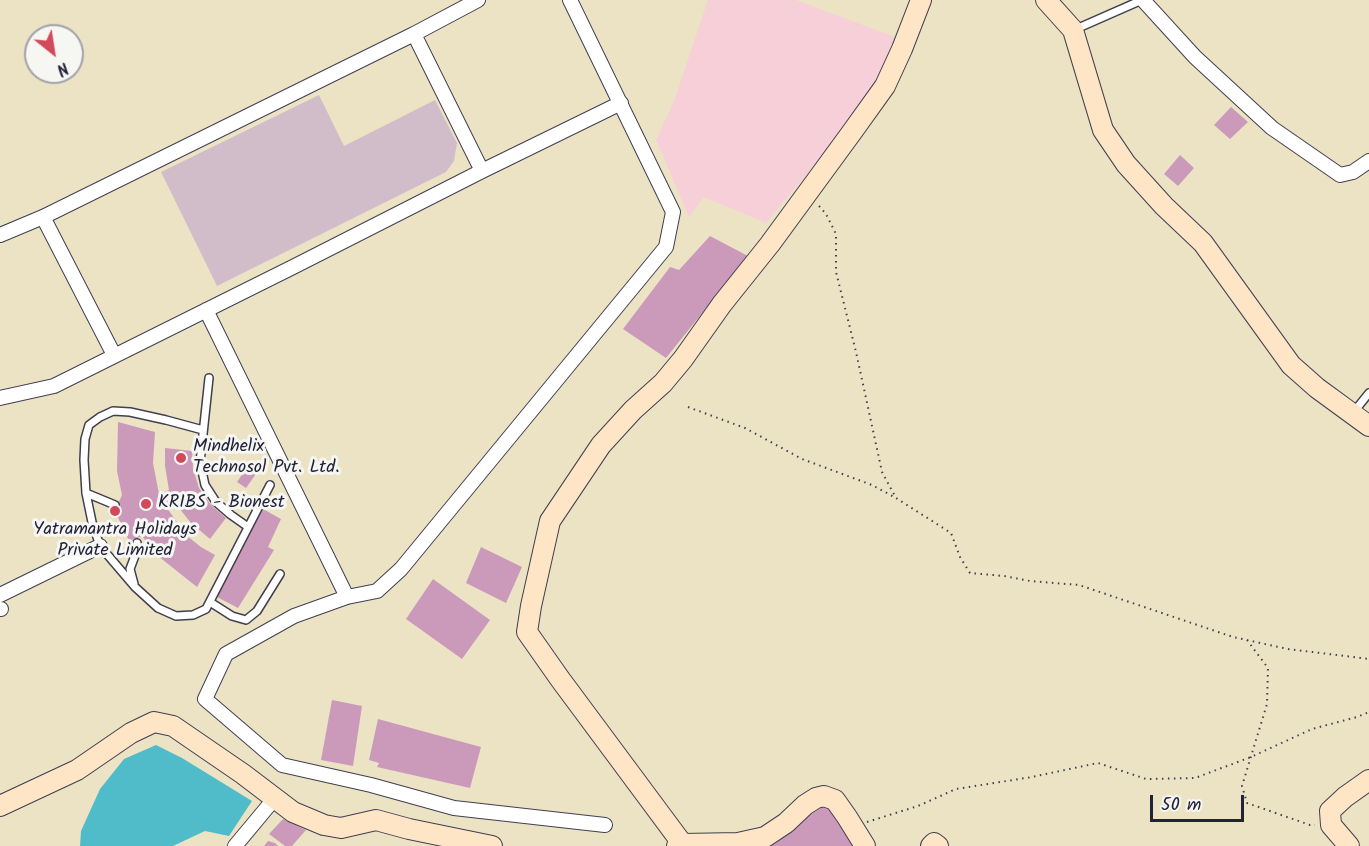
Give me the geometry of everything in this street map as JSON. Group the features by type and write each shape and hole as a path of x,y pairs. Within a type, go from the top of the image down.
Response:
{"street":[{"path":"0,235 43,217 414,34 478,0"},
{"path":"570,0 673,212 666,248 401,569 377,591 347,597 294,616 226,654 205,699 282,765 371,785 454,808 605,825"},
{"path":"865,846 835,800 824,796 805,805 765,837 738,843 681,845 527,632 550,521 601,445 676,367 770,244 885,86 921,0"},
{"path":"1046,0 1073,30 1103,130 1126,164 1164,206 1203,243 1291,365 1317,388 1369,426"},
{"path":"1142,0 1195,57 1272,128 1340,175 1353,171 1369,161"},
{"path":"414,34 482,171"},
{"path":"0,398 54,386 621,103"},
{"path":"43,217 114,355"},
{"path":"206,310 347,597"},
{"path":"0,595 100,546"},
{"path":"0,806 78,770 131,733 154,722 173,726 293,812 324,825 341,828 376,820 492,846"},
{"path":"1349,846 1331,825 1330,811 1369,780"},
{"path":"236,846 275,798"},
{"path":"931,846 934,843 938,846"}],"lane":[{"path":"1073,30 1142,0"},
{"path":"209,378 200,462 205,485 216,502 248,527"},
{"path":"1353,413 1369,393"},
{"path":"203,430 130,412 112,411 89,425 85,439 86,493 100,546 135,587 158,608 176,616 194,615 206,609 270,484"},
{"path":"86,493 115,505"},
{"path":"135,587 130,569 137,543"},
{"path":"210,602 232,616 246,620 257,611 280,574"}],"path":[{"path":"808,192 826,214 836,234 836,272 882,472 896,498"},
{"path":"688,407 745,428 802,459 872,485 896,498 951,533 960,557 970,573 1079,585 1233,638 1288,649 1369,659"},
{"path":"1247,640 1268,668 1267,704 1242,786 1247,803 1310,825 1331,825"},
{"path":"852,825 884,818 956,789 1098,764 1146,779 1195,778 1251,757 1312,729 1369,712"}],"shaded area":[{"path":"708,0 796,0 906,41 820,158 766,223 704,197 689,217 656,140 674,101"},
{"path":"319,95 344,146 435,100 457,143 454,161 446,172 217,286 161,172"}],"water":[{"path":"156,745 182,758 252,801 229,836 205,831 173,846 80,846 81,831 100,789 124,759"}],"building":[{"path":"1231,107 1248,122 1230,139 1214,125"},
{"path":"1180,155 1194,168 1178,186 1164,174"},
{"path":"710,236 748,256 666,358 623,329 670,267 679,270"},
{"name":"KRIBS - Bionest","path":"118,422 155,432 153,463 159,494 169,490 165,448 192,451 193,468 199,488 211,505 226,518 210,539 191,523 175,503 167,508 186,535 215,555 197,587 158,556 142,536 129,541 115,511 122,495 117,471"},
{"path":"248,466 258,471 246,488 237,482"},
{"path":"263,509 281,519 268,547 274,550 238,608 215,596"},
{"path":"481,547 522,567 506,603 466,583"},
{"path":"433,579 490,620 462,659 406,619"},
{"path":"332,700 362,706 353,766 321,760"},
{"path":"378,719 481,747 470,788 377,767 379,763 369,760"},
{"path":"826,805 857,846 760,846"},
{"path":"283,819 306,830 292,846 285,846 269,834"},
{"path":"268,841 275,843 278,846 264,846"}],"place":[{"name":"Mindhelix Technosol Pvt. Ltd.","path":"181,458"},
{"name":"KRIBS - Bionest","path":"146,504"},
{"name":"Yatramantra Holidays Private Limited","path":"115,511"}]}
